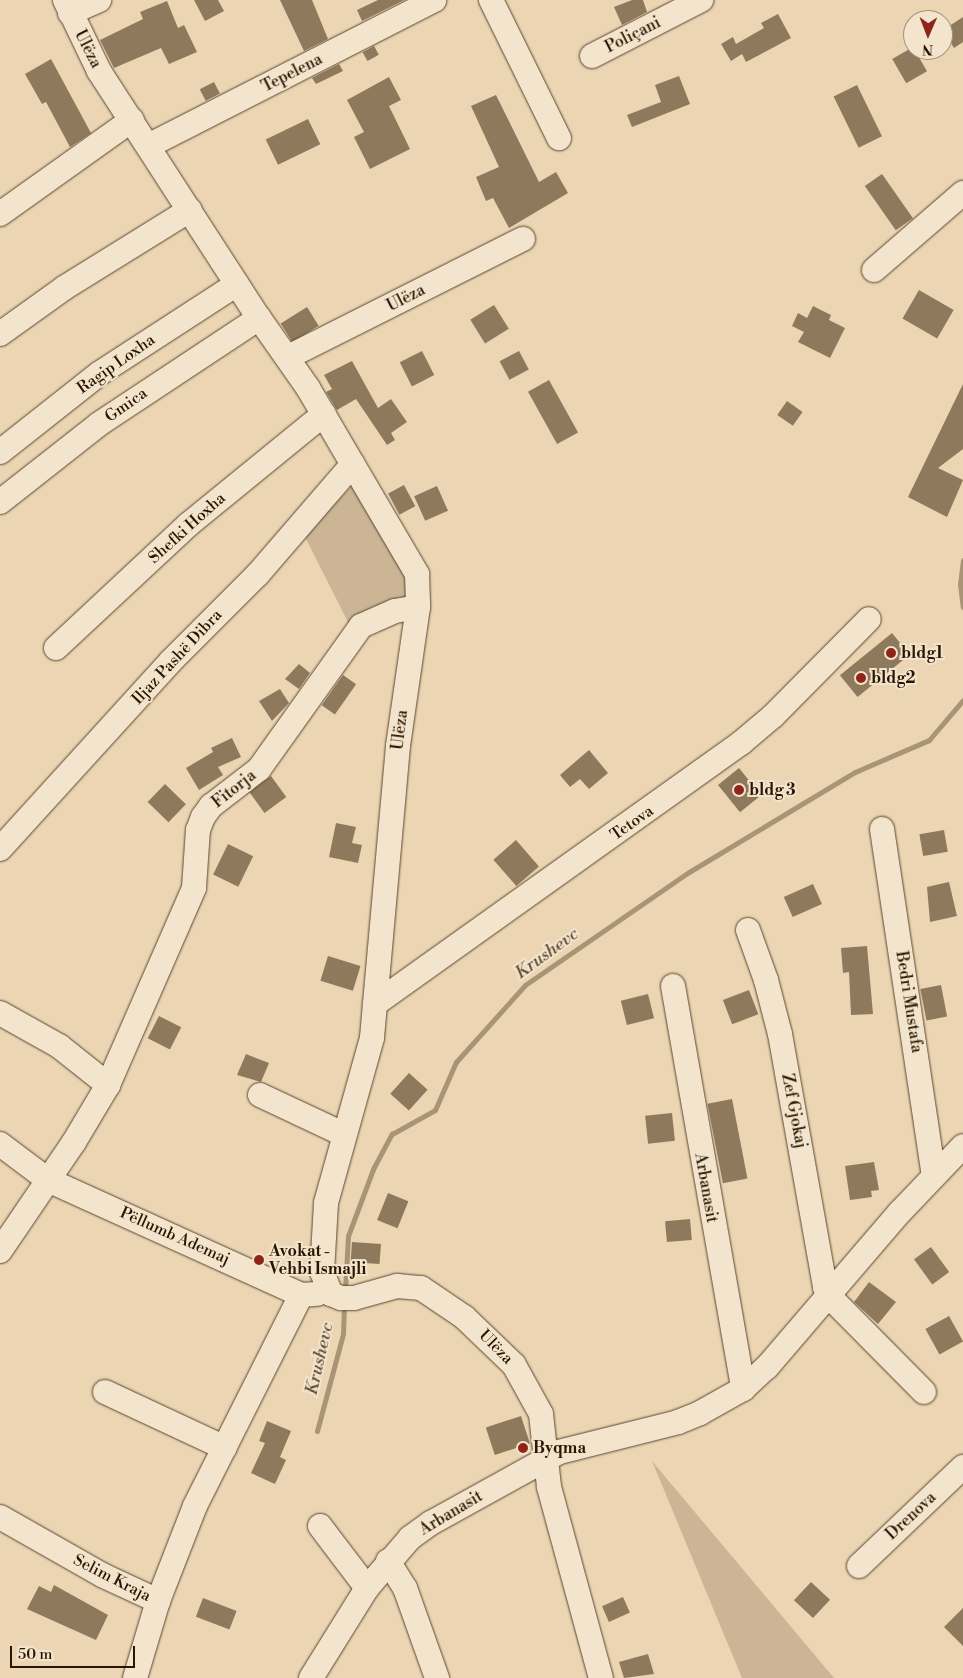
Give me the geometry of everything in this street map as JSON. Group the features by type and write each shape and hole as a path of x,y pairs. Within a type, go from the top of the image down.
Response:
{"street":[{"path":"68,6 99,0"},
{"name":"Tepelena","path":"150,145 434,0"},
{"path":"491,0 559,138"},
{"name":"Poliçani","path":"592,56 701,0"},
{"name":"Ulëza","path":"68,6 99,71 150,145 259,318 288,357 410,558 419,589 418,607 398,746 374,1004 366,1067 343,1134 322,1230 322,1272 342,1297 384,1288 409,1286 431,1294 464,1317 499,1348 525,1382 541,1414 553,1501 601,1678"},
{"path":"0,214 132,120"},
{"path":"874,270 963,193"},
{"path":"0,334 64,288 190,210"},
{"name":"Ulëza","path":"288,357 523,239"},
{"name":"Ragip Loxha","path":"0,452 100,373 237,284"},
{"name":"Gmica","path":"0,502 99,424 259,318"},
{"name":"Shefki Hoxha","path":"56,648 189,524 324,414"},
{"name":"Iljaz Pashë Dibra","path":"0,849 171,661 258,574 353,464"},
{"name":"Fitorja","path":"0,1251 48,1180 108,1085 194,888 198,830 203,817 211,806 259,769 362,626 395,611 418,607"},
{"name":"Tetova","path":"374,1004 653,808 773,716 869,618"},
{"name":"Bedri Mustafa","path":"882,829 934,1175"},
{"name":"Zef Gjokaj","path":"748,930 774,1008 822,1277 829,1296"},
{"name":"Arbanasit","path":"672,986 743,1389"},
{"path":"0,1012 59,1046 108,1085"},
{"path":"260,1095 343,1134"},
{"path":"0,1144 48,1180"},
{"name":"Arbanasit","path":"311,1678 367,1588 388,1561 431,1523 572,1447 700,1414 743,1389 767,1367 934,1175 963,1146"},
{"name":"Pëllumb Ademaj","path":"48,1180 301,1295 342,1297"},
{"name":"Selim Kraja","path":"0,1517 102,1575 158,1601 195,1506 301,1295"},
{"path":"829,1296 924,1392"},
{"path":"105,1392 225,1448"},
{"name":"Drenova","path":"859,1566 963,1467"},
{"path":"320,1526 367,1588"},
{"path":"388,1561 404,1588 437,1678"},
{"path":"135,1678 158,1601"}],"shaded area":[{"path":"357,481 414,587 403,605 352,630 304,535"},
{"path":"652,1461 834,1678 742,1678"}],"building":[{"path":"194,0 218,0 224,11 205,21"},
{"path":"280,0 312,0 328,39 304,51"},
{"path":"378,0 404,0 362,21 357,10"},
{"path":"632,0 643,0 647,12 622,25 614,7"},
{"path":"167,1 178,28 184,25 197,52 169,64 161,48 114,68 100,40 143,19 140,12"},
{"path":"778,14 791,38 746,62 742,54 731,61 721,44 733,37 736,44 764,28 761,23"},
{"path":"963,17 963,42 954,48 953,46 953,24"},
{"path":"374,46 379,55 367,61 363,52"},
{"path":"903,53 903,60 921,60 927,71 906,83 892,59"},
{"path":"51,59 91,133 70,147 46,102 42,104 25,74"},
{"path":"339,64 343,71 316,84 312,78"},
{"path":"679,76 690,104 632,127 627,115 661,102 655,85"},
{"path":"389,77 401,100 389,106 410,149 370,169 354,137 364,132 347,100"},
{"path":"214,82 220,94 206,101 200,89"},
{"path":"857,85 882,136 859,148 834,96"},
{"path":"496,95 539,182 556,172 568,193 509,228 493,198 486,201 476,177 499,167 471,106"},
{"path":"308,119 320,144 278,165 266,140"},
{"path":"882,174 913,218 896,230 865,186"},
{"path":"919,290 954,310 937,339 902,319"},
{"path":"494,305 509,329 485,344 470,320"},
{"path":"813,306 831,315 829,320 845,328 830,358 798,342 804,332 792,326 798,313 807,318"},
{"path":"307,307 319,326 292,342 281,323"},
{"path":"422,351 434,375 412,386 400,362"},
{"path":"519,351 529,370 509,380 500,361"},
{"path":"352,361 378,408 391,399 407,422 391,433 395,440 387,445 356,399 337,410 326,392 332,389 324,375"},
{"path":"549,380 578,432 557,444 528,392"},
{"path":"963,384 963,449 938,468 963,480 947,517 908,497"},
{"path":"787,401 803,412 793,426 777,415"},
{"path":"404,485 415,506 399,515 388,493"},
{"path":"437,486 448,511 425,521 414,496"},
{"path":"892,633 910,655 858,697 840,675"},
{"path":"299,664 310,673 299,689 285,679"},
{"path":"343,675 356,684 335,714 322,705"},
{"path":"280,689 289,703 272,721 259,701"},
{"path":"232,738 241,757 218,767 223,775 199,790 186,768 213,752 211,748"},
{"path":"589,750 608,773 589,789 580,779 570,787 560,775"},
{"name":"bldg 3","path":"739,768 761,795 740,812 718,785"},
{"path":"271,776 286,797 264,813 249,792"},
{"path":"165,784 186,804 168,822 148,802"},
{"path":"336,823 356,827 352,843 362,845 358,863 329,857"},
{"path":"944,830 948,852 923,856 919,834"},
{"path":"516,840 539,866 516,886 493,860"},
{"path":"228,844 253,856 238,887 213,875"},
{"path":"949,882 957,916 930,922 927,887"},
{"path":"813,884 822,904 793,917 784,897"},
{"path":"867,946 873,1014 851,1015 849,972 843,973 841,948"},
{"path":"328,956 361,966 353,991 320,981"},
{"path":"941,985 947,1016 926,1020 920,989"},
{"path":"749,990 758,1014 732,1024 723,1000"},
{"path":"648,994 654,1018 627,1025 621,1001"},
{"path":"159,1016 181,1027 170,1050 148,1038"},
{"path":"246,1054 269,1063 261,1082 237,1075"},
{"path":"409,1073 428,1090 409,1111 390,1094"},
{"path":"732,1099 747,1179 723,1183 707,1104"},
{"path":"672,1113 675,1141 648,1144 645,1116"},
{"path":"874,1162 879,1190 871,1191 872,1197 850,1200 845,1166"},
{"path":"388,1193 408,1201 398,1228 377,1220"},
{"path":"690,1219 692,1240 667,1242 665,1221"},
{"path":"352,1242 381,1244 380,1264 351,1262"},
{"path":"931,1247 949,1272 932,1284 914,1259"},
{"path":"869,1282 896,1302 878,1324 854,1302"},
{"path":"949,1316 963,1341 939,1354 925,1329"},
{"path":"521,1416 530,1444 495,1455 486,1427"},
{"path":"267,1421 291,1431 280,1457 286,1460 275,1484 251,1473 265,1443 259,1441"},
{"path":"811,1582 830,1600 813,1618 794,1600"},
{"path":"54,1585 108,1615 96,1640 27,1609 39,1586 51,1592"},
{"path":"623,1597 630,1613 609,1622 602,1606"},
{"path":"203,1598 237,1611 229,1630 196,1617"},
{"path":"963,1608 963,1646 944,1627"},
{"path":"648,1654 654,1674 624,1678 619,1662"}],"waterway":[{"name":"Krushevc","path":"963,560 960,584 963,607"},
{"name":"Krushevc","path":"345,1291 348,1236 373,1169 392,1134 435,1110 456,1062 525,985 689,872 855,772 929,740 963,700"},
{"name":"Krushevc","path":"317,1431 343,1334 344,1305"}],"place":[{"name":"bldg1","path":"891,653"},
{"name":"bldg2","path":"861,678"},
{"name":"bldg 3","path":"739,790"},
{"name":"Avokat - Vehbi Ismajli","path":"259,1260"},
{"name":"Byqma","path":"523,1448"}]}
